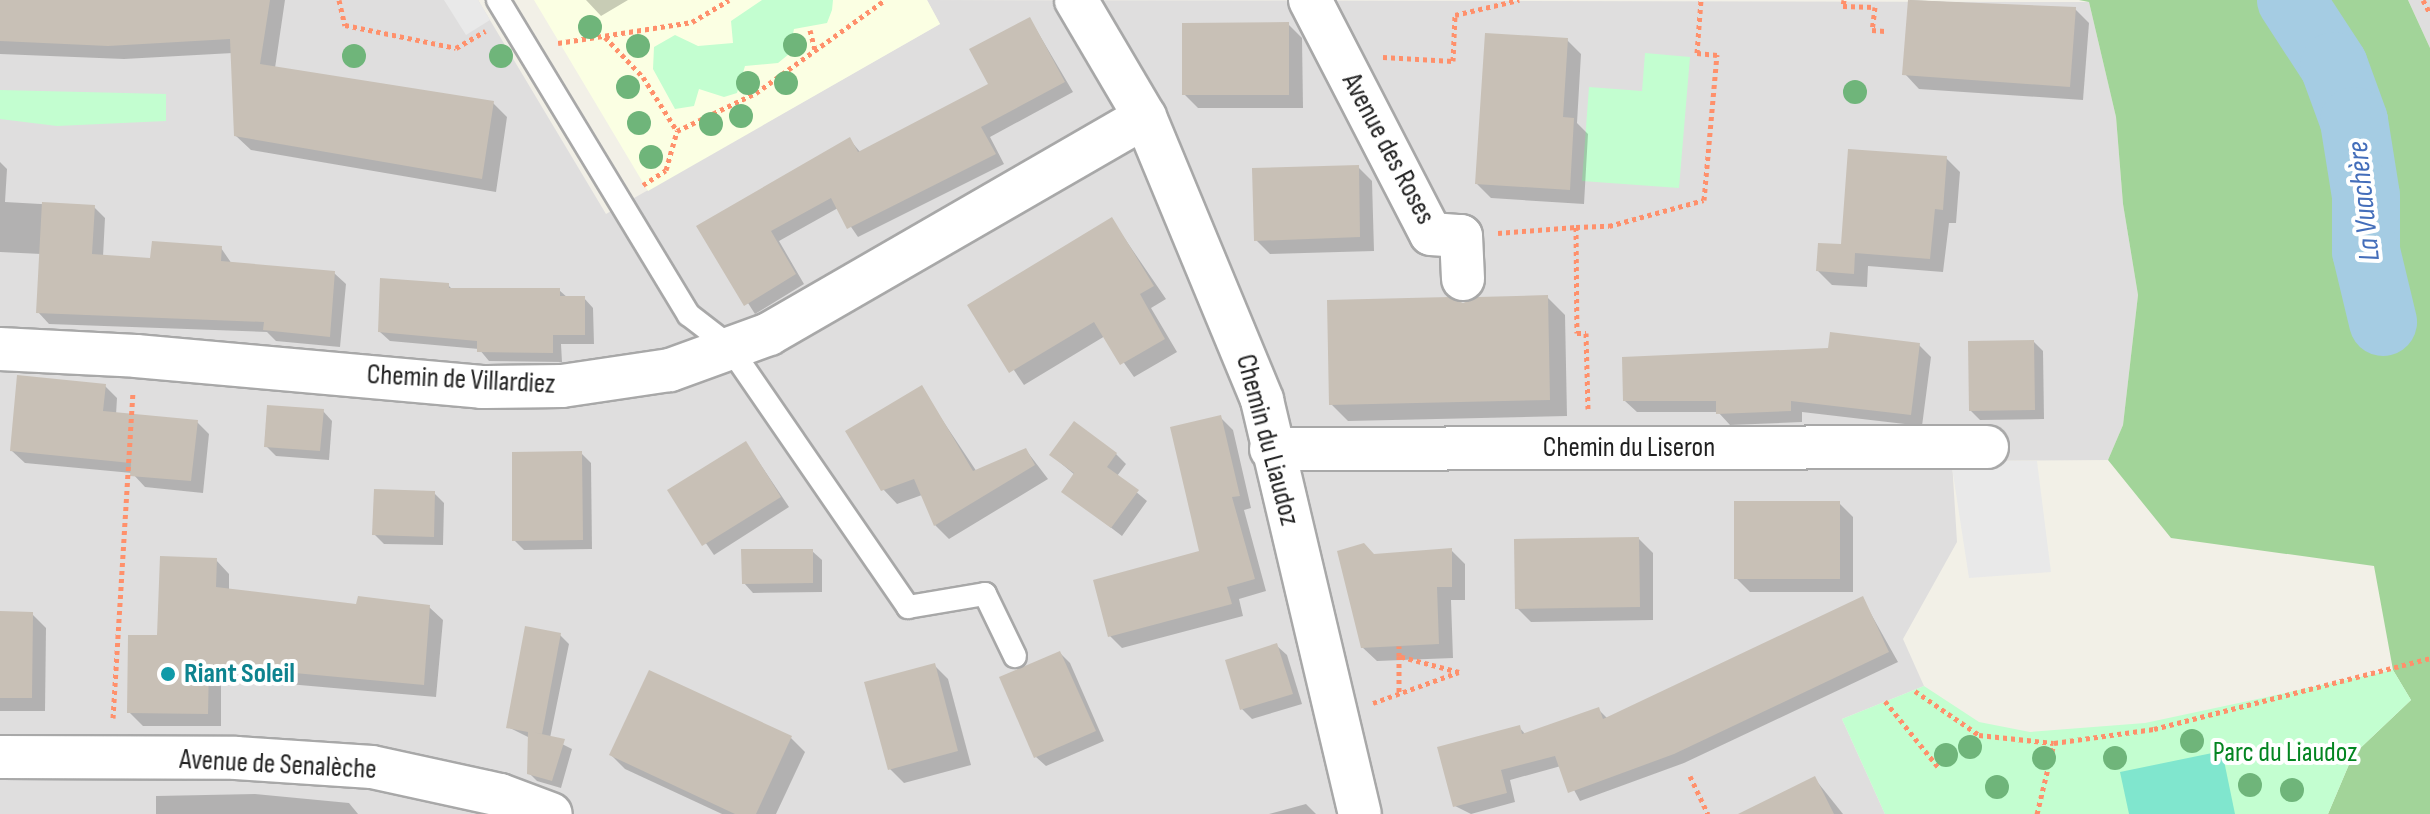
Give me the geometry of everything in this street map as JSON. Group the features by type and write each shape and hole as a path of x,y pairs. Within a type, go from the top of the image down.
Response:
{"street":[{"name":"Chemin du Liaudoz","path":"1076,0 1145,117 1244,348 1262,400 1271,449 1360,814"},
{"name":"Avenue des Roses","path":"1310,0 1431,234 1461,236 1463,279"},
{"name":"Chemin de Villardiez","path":"0,349 136,356 482,387 562,386 670,370 728,345 769,334 1145,117"},
{"name":"Chemin du Liseron","path":"1271,449 1987,447"},
{"name":"Avenue de Senalèche","path":"0,757 236,758 372,767 500,795 551,814"}],"lane":[{"path":"498,0 689,315 728,345 908,607 985,594 1015,656"}],"path":[{"path":"339,0 345,25 456,48 494,27"},
{"path":"552,44 692,22 729,0"},
{"path":"677,131 756,93 885,0"},
{"path":"1344,66 1364,56 1453,61 1455,15 1519,0"},
{"path":"1461,236 1609,226 1704,200 1717,55 1697,53 1701,0"},
{"path":"1844,0 1843,6 1875,7 1872,30 1885,31"},
{"path":"2423,0 2430,13"},
{"path":"810,30 815,50"},
{"path":"605,36 643,77 677,131 666,170 639,188"},
{"path":"1573,413 1588,412 1586,333 1577,333 1576,227"},
{"path":"113,721 136,356"},
{"path":"1399,646 1399,694"},
{"path":"1365,706 1459,672 1399,656"},
{"path":"1915,691 1979,735 2054,743 2154,729 2430,658"},
{"path":"1885,701 1938,767"},
{"path":"2037,814 2054,743"},
{"path":"1690,776 1708,814"}],"shaded area":[{"path":"0,0 478,0 606,214 940,24 927,0 2089,2 2116,117 2123,204 2138,295 2123,425 2108,460 1952,461 1957,542 1903,639 1924,686 1842,719 1885,814 0,814"},
{"path":"444,0 478,0 490,20 466,35"},
{"path":"534,0 927,0 940,24 648,191"},
{"path":"2408,0 2430,0 2430,48"},
{"path":"1951,461 2037,461 2051,572 1969,578"}],"green space":[{"path":"762,0 833,0 827,23 794,29 789,54 778,63 745,66 737,93 724,97 699,89 694,106 675,109 653,69 654,47 675,35 698,46 733,43 731,21"},
{"path":"2079,0 2408,0 2430,48 2430,814 2328,814 2353,755 2411,700 2393,670 2374,566 2171,538 2108,460 2123,425 2138,295 2123,204 2116,117 2089,2"},
{"path":"1645,53 1690,57 1679,188 1582,181 1589,87 1642,91"},
{"path":"0,90 166,94 166,121 57,126 0,119"},
{"name":"Parc du Liaudoz","path":"2393,670 2411,700 2353,755 2328,814 1885,814 1842,719 1924,686 1979,722 2030,732 2145,723"},
{"path":"2222,751 2235,814 2129,814 2120,772"}],"building":[{"path":"0,0 270,0 260,64 494,101 482,179 234,136 230,39 108,46 0,41"},
{"path":"1908,0 2076,7 2070,87 1902,75"},
{"path":"1030,17 1065,82 981,127 996,154 847,229 831,198 771,231 796,274 744,306 696,226 850,137 858,152 988,84 969,49"},
{"path":"1289,22 1289,95 1182,95 1182,23"},
{"path":"1485,33 1568,38 1563,117 1574,118 1570,190 1475,184"},
{"path":"1848,149 1947,156 1943,210 1935,209 1930,259 1855,253 1854,274 1816,271 1818,243 1841,244"},
{"path":"1359,165 1360,237 1254,241 1252,168"},
{"path":"42,202 95,205 92,254 150,258 152,241 222,246 221,261 335,271 330,337 263,330 264,322 36,313"},
{"path":"1112,217 1154,286 1140,294 1165,339 1120,365 1094,322 1009,373 967,305"},
{"path":"380,278 449,283 449,288 560,288 560,296 585,296 585,335 553,335 553,353 477,352 477,341 378,332"},
{"path":"1548,295 1550,400 1329,405 1327,300 1449,297 1463,303 1478,297"},
{"path":"1830,332 1920,343 1911,415 1791,401 1791,411 1716,414 1716,401 1623,401 1622,357 1828,348"},
{"path":"2034,340 2035,410 1969,411 1968,341"},
{"path":"17,375 106,384 103,411 198,420 191,481 130,476 131,463 10,451"},
{"path":"922,385 973,471 1026,448 1035,465 934,526 914,479 881,491 845,431"},
{"path":"267,405 324,409 320,451 264,447"},
{"path":"1221,415 1240,496 1232,497 1255,579 1227,587 1232,604 1108,637 1093,580 1199,551 1170,427"},
{"path":"1074,421 1117,453 1107,467 1139,490 1111,528 1061,492 1074,473 1049,455"},
{"path":"746,441 781,497 702,546 667,490"},
{"path":"582,451 583,540 512,541 512,452"},
{"path":"374,489 435,491 434,537 372,535"},
{"path":"1734,501 1840,501 1840,579 1734,579"},
{"path":"1639,537 1640,607 1515,609 1514,539"},
{"path":"1364,543 1374,554 1452,548 1452,587 1437,587 1439,644 1361,648 1337,551"},
{"path":"741,549 813,549 813,583 742,584"},
{"path":"160,556 217,558 216,587 356,604 358,596 430,605 424,685 209,665 208,714 127,713 128,635 157,635"},
{"path":"1863,596 1889,652 1674,754 1568,793 1555,756 1501,770 1507,793 1453,807 1437,747 1520,725 1522,734 1599,707 1603,719"},
{"path":"0,611 33,612 32,698 0,698"},
{"path":"525,626 561,633 542,734 532,732 565,739 552,781 527,774 528,732 506,728"},
{"path":"1277,643 1293,694 1240,710 1225,660"},
{"path":"1060,651 1096,731 1034,758 999,677"},
{"path":"935,663 958,751 888,770 864,682"},
{"path":"649,670 792,736 756,814 735,814 609,755"},
{"path":"1815,776 1834,814 1738,814"}],"waterway":[{"name":"La Vuachère","path":"2291,0 2334,66 2354,121 2366,196 2366,251 2383,322"}],"place":[{"name":"Riant Soleil","path":"168,674"}]}
